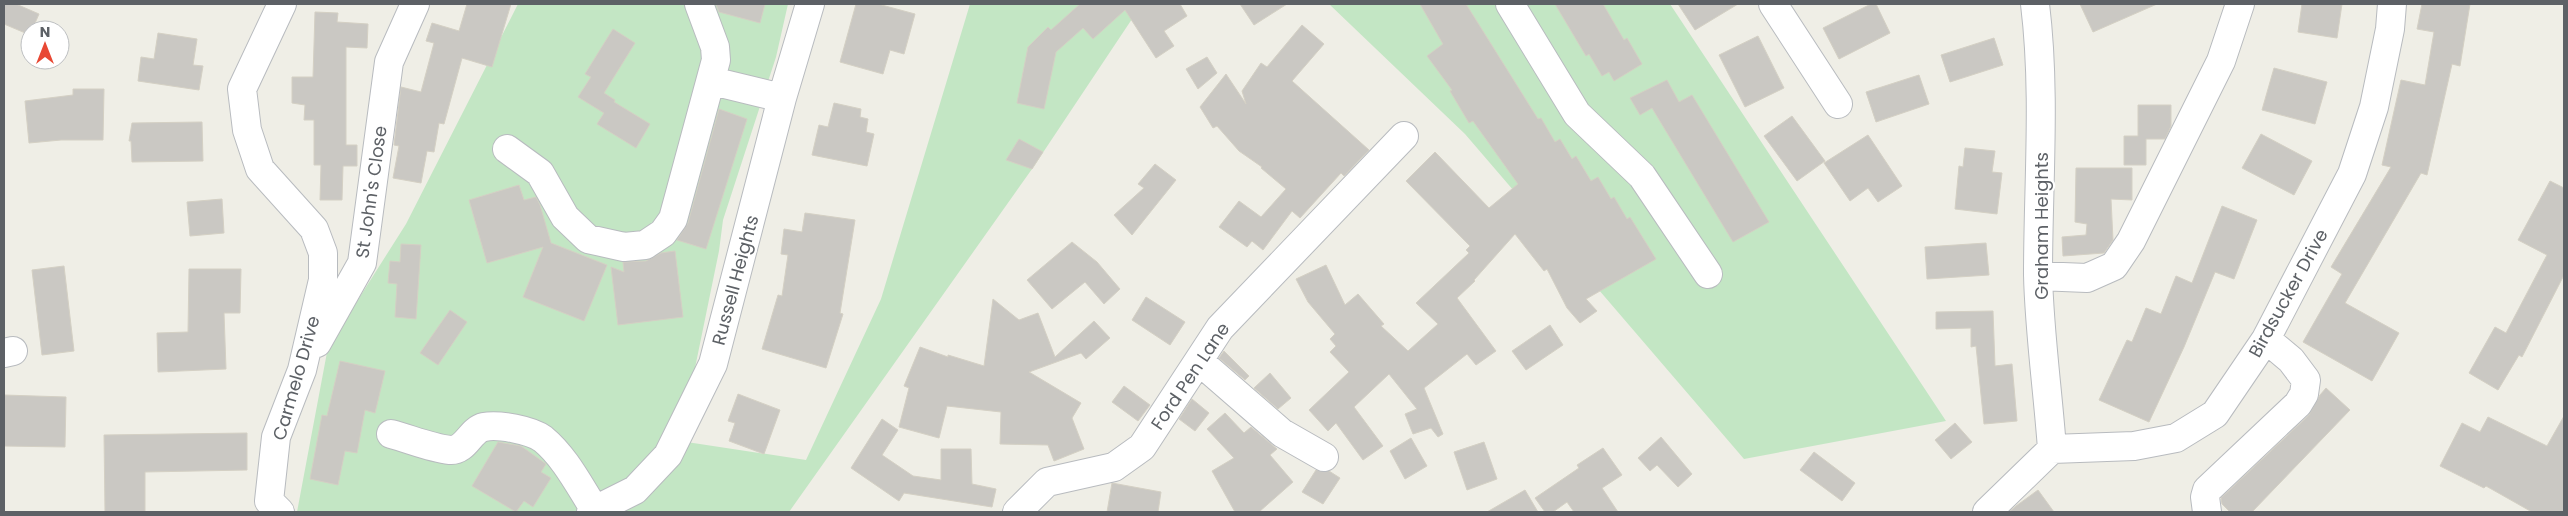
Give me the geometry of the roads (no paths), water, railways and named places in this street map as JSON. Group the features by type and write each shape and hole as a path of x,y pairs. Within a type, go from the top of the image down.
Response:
{"street":[{"name":"Carmelo Drive","path":"280,512 269,501 276,437 302,370 323,280 323,253 314,229 260,169 247,130 242,89 282,4"},
{"name":"St John's Close","path":"302,370 362,264 389,62 415,4"},
{"path":"507,150 540,174 565,217 588,240 624,247 645,245 663,233 673,219 712,81 716,60 715,47 699,4"},
{"name":"Russell Heights","path":"593,511 635,490 668,455 713,364 782,98 810,4"},
{"path":"1510,4 1577,114 1642,176 1708,274"},
{"path":"1773,4 1838,104"},
{"name":"Graham Heights","path":"2035,4 2039,40 2040,88 2038,276 2052,448"},
{"path":"2038,276 2087,278 2114,266 2131,241 2221,61 2240,4"},
{"name":"Birdsucker Drive","path":"2052,448 2134,446 2176,438 2215,414 2266,339 2352,174 2374,107 2390,29 2392,4"},
{"path":"712,81 782,98"},
{"name":"Ford Pen Lane","path":"1017,512 1046,482 1114,467 1142,447 1220,328 1404,136"},
{"path":"2207,512 2205,497 2207,490 2298,404 2304,394 2306,380 2291,360 2266,339"},
{"path":"1199,361 1282,432 1324,457"},
{"path":"391,434 452,450 463,446 472,434 481,427 494,426 516,429 542,438 559,458 593,511"},
{"path":"1987,512 2052,448"}]}
